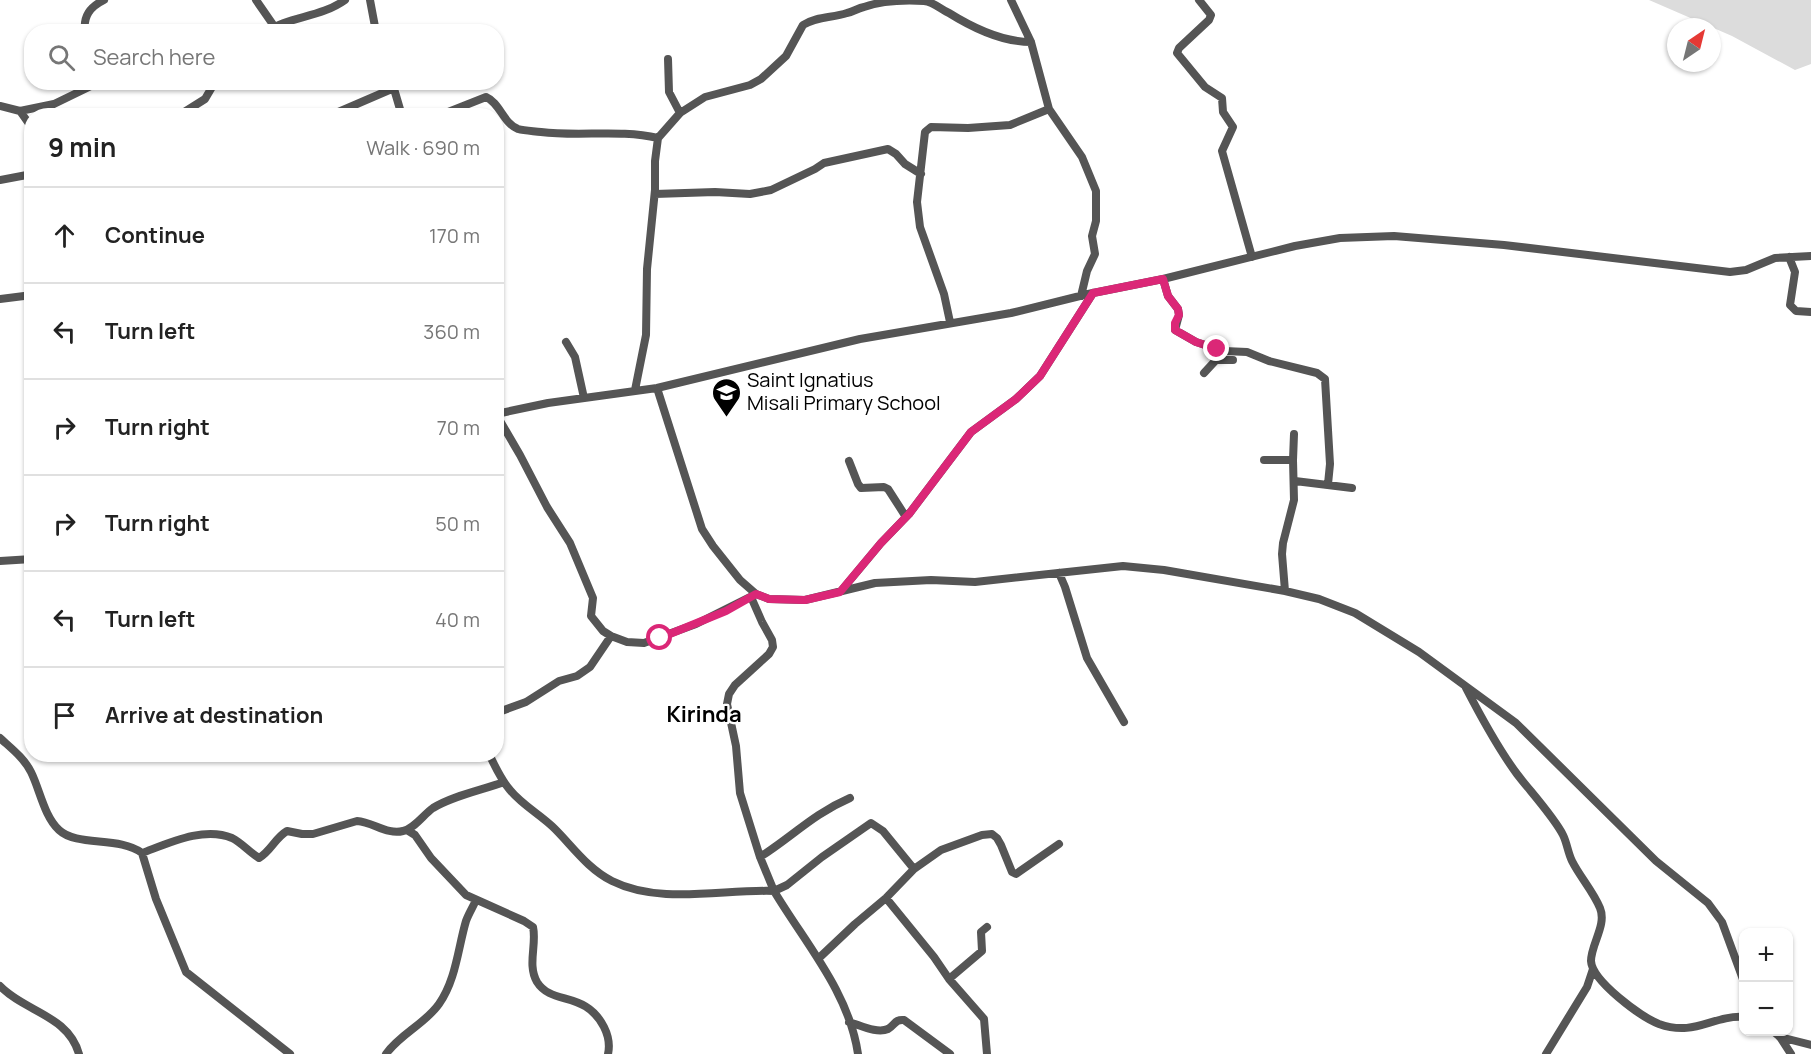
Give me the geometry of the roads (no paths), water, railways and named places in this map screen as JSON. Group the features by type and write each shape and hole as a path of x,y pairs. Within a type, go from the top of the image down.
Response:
{"street":[{"path":"84,24 84,19 89,11 104,0"},
{"path":"256,0 273,24"},
{"path":"281,24 318,14 345,0"},
{"path":"370,0 374,24"},
{"path":"1011,0 1031,42 1049,109 1082,158 1096,191 1096,221 1092,236 1095,254 1087,271 1081,296"},
{"path":"1199,0 1212,15 1179,48 1177,53 1204,87 1222,98 1223,112 1233,127 1222,151 1252,257"},
{"path":"635,390 646,335 647,269 658,138 680,113 705,97 750,85 760,79 786,56 803,25 808,22 819,17 837,16 877,4 924,1 993,35 1031,42"},
{"path":"669,58 669,92 680,113"},
{"path":"32,108 65,100 84,90"},
{"path":"193,108 206,99 211,90"},
{"path":"346,108 383,90"},
{"path":"394,90 400,108"},
{"path":"460,108 486,97 493,100 499,108"},
{"path":"0,106 24,110"},
{"path":"950,322 944,294 920,227 917,202 925,132 928,128 1011,125 1049,109"},
{"path":"20,111 24,117"},
{"path":"504,115 519,129 558,134 633,133 658,138"},
{"path":"655,194 715,192 750,194 771,190 824,163 888,149 921,174"},
{"path":"0,180 24,176"},
{"path":"504,413 657,388 860,339 1011,313 1163,279 1295,246 1340,238 1394,236 1504,245 1730,273 1746,270 1775,258 1811,256"},
{"path":"1790,257 1795,272 1790,306 1796,311 1811,312"},
{"path":"1163,279 1168,296 1178,309 1179,315 1175,323 1175,330 1196,342 1217,349 1247,352 1269,361 1317,374 1325,379 1330,464 1328,484"},
{"path":"840,592 906,517 971,432 1016,399 1040,376 1093,293"},
{"path":"0,299 24,296"},
{"path":"566,342 575,357 584,398"},
{"path":"1204,373 1216,360 1217,349"},
{"path":"1216,360 1233,360"},
{"path":"657,388 702,529 729,567 754,596 762,622 772,640 773,647 769,654 735,685 726,704 736,746 740,794 760,857 774,891 819,958 849,1022 858,1054"},
{"path":"504,429 547,507 570,543 593,598 591,616 596,624 611,636 627,642 644,643 660,638 726,611 754,596 769,599 805,600 875,583 931,580 975,582 1123,566 1164,570 1285,591 1319,599 1355,613 1419,652 1516,723 1656,861 1708,903 1722,922 1739,971"},
{"path":"1285,591 1282,554 1294,500 1294,434"},
{"path":"1264,460 1293,460"},
{"path":"849,461 861,488 867,490 884,487 888,489 906,517"},
{"path":"1295,481 1352,488"},
{"path":"0,561 24,560"},
{"path":"1059,573 1087,658 1124,722"},
{"path":"504,710 526,702 559,681 577,676 590,666 611,636"},
{"path":"1466,686 1481,717 1515,771 1563,835 1572,861 1601,911 1601,920 1592,952 1593,969 1587,987 1546,1054"},
{"path":"0,738 24,762"},
{"path":"24,762 53,823 60,832 72,837 120,844 137,849 142,853 156,899 186,972 290,1054"},
{"path":"493,762 504,782 516,796 554,829 576,854 610,881 628,888 666,893 720,895 774,891 788,885 822,857 871,824 883,831 914,869"},
{"path":"142,853 194,836 215,835 231,837 259,858 267,853 281,834 287,831 314,834 357,821 365,821 394,832 407,830 434,808 453,798 504,782"},
{"path":"760,857 813,817 850,798"},
{"path":"415,823 415,835"},
{"path":"407,830 415,835 431,858 466,895 533,927 533,965 538,983 546,992 584,1004 598,1016 606,1032 608,1054"},
{"path":"819,958 886,898 914,869 941,850 982,835 992,834 997,838 1014,874 1059,844"},
{"path":"886,898 949,979 984,1019 987,1054"},
{"path":"386,1054 390,1047 428,1017 449,987 467,918 476,900"},
{"path":"949,979 982,951 981,932 987,927"},
{"path":"1593,969 1602,982 1642,1014 1659,1023 1677,1028 1696,1028 1716,1020 1739,1017"},
{"path":"0,986 15,999 63,1027 73,1038 79,1054"},
{"path":"849,1022 879,1031 888,1029 897,1020 904,1020 950,1054"},
{"path":"1778,1036 1791,1054"},
{"path":"1783,1036 1811,1045"}],"place":[{"name":"Saint Ignatius Misali Primary School","path":"726,418"}],"district":[{"name":"Kirinda","path":"704,714"}]}
